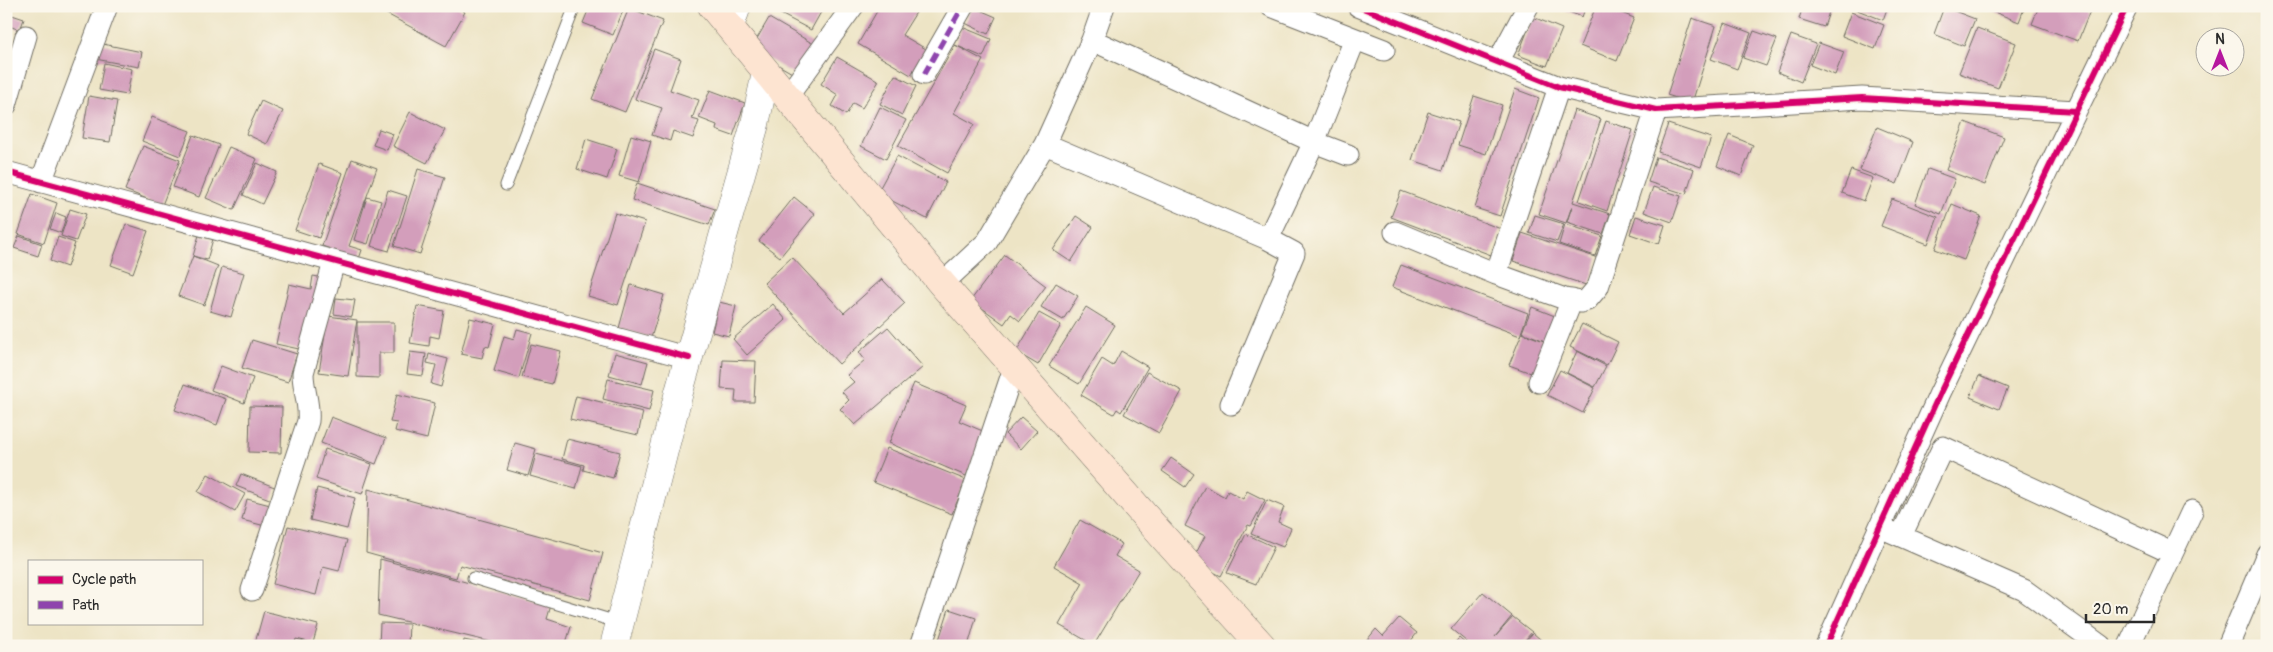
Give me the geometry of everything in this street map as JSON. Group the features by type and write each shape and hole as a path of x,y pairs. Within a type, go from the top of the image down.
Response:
{"main road":[{"path":"726,13 766,73 942,284 1158,531 1262,646"}],"street":[{"path":"41,182 107,6"},
{"path":"787,97 853,6"},
{"path":"924,74 963,6"},
{"path":"942,284 988,242 1045,144 1092,40 1104,6"},
{"path":"1271,6 1384,50"},
{"path":"1358,6 1559,87 1656,110 1862,98 2076,111"},
{"path":"1498,62 1528,6"},
{"path":"1826,646 1940,393 2127,6"},
{"path":"6,105 26,36"},
{"path":"1268,239 1314,142 1355,39"},
{"path":"1092,40 1314,142 1348,155"},
{"path":"617,634 689,358 755,124 766,73"},
{"path":"1496,274 1559,87"},
{"path":"1394,232 1496,274 1572,300 1581,302 1587,300 1598,288 1656,110"},
{"path":"1045,144 1268,239 1294,253 1232,404"},
{"path":"6,172 689,358"},
{"path":"252,590 308,421 310,407 303,385 303,373 334,262"},
{"path":"1539,382 1572,300"},
{"path":"921,646 1014,368"},
{"path":"1901,536 1943,447 2172,553"},
{"path":"2128,646 2192,511"},
{"path":"1880,526 2024,590 2101,646"},
{"path":"2228,646 2267,554"}],"lane":[{"path":"506,185 575,6"},
{"path":"473,578 617,634"}],"building":[{"path":"372,6 455,6 465,12 446,46"},
{"path":"590,6 625,6 613,35 583,23"},
{"path":"774,6 810,6 821,12 811,30 773,10"},
{"path":"880,6 920,6 902,35 926,49 911,75 858,44"},
{"path":"1554,6 1586,6 1582,17"},
{"path":"1596,6 1604,6 1634,18 1617,61 1580,46"},
{"path":"1803,6 1831,6 1824,27 1799,19"},
{"path":"1847,6 1888,6 1883,20"},
{"path":"1985,6 2025,6 2019,22 1984,8"},
{"path":"2039,6 2077,6 2090,11 2078,41 2032,24"},
{"path":"973,7 996,17 988,34 965,23"},
{"path":"1944,7 1975,19 1964,46 1934,34"},
{"path":"629,8 663,21 625,112 592,99"},
{"path":"1851,12 1884,25 1875,49 1842,36"},
{"path":"6,13 24,19 20,30 6,25"},
{"path":"1533,17 1562,29 1547,66 1518,55"},
{"path":"769,18 817,46 799,77 751,49"},
{"path":"1692,18 1716,26 1692,103 1667,95"},
{"path":"1725,23 1751,33 1737,69 1711,59"},
{"path":"962,27 991,39 983,57 955,45"},
{"path":"1977,28 2016,43 1998,88 1959,73"},
{"path":"1754,31 1777,39 1766,66 1743,58"},
{"path":"1791,35 1816,44 1801,82 1777,72"},
{"path":"98,43 142,52 139,67 95,59"},
{"path":"1819,43 1844,52 1835,75 1810,65"},
{"path":"955,45 983,60 954,113 974,124 947,173 898,146"},
{"path":"654,49 681,59 670,90 699,100 692,119 699,121 693,138 673,131 670,141 652,135 662,108 635,99"},
{"path":"837,57 879,81 862,108 853,103 846,115 832,106 838,95 821,84"},
{"path":"104,63 132,69 127,95 99,90"},
{"path":"895,75 916,86 902,115 880,104"},
{"path":"1515,89 1539,98 1500,216 1475,208"},
{"path":"710,90 745,103 733,136 716,130 717,125 699,118"},
{"path":"89,96 117,101 110,142 82,138"},
{"path":"1474,96 1502,105 1486,154 1458,145"},
{"path":"261,101 283,111 267,144 246,134"},
{"path":"880,107 906,120 886,159 861,146"},
{"path":"1574,110 1601,119 1573,202 1610,214 1603,234 1567,222 1572,206 1566,223 1539,214"},
{"path":"410,112 445,130 427,163 393,146"},
{"path":"1428,112 1459,122 1443,170 1412,160"},
{"path":"152,117 190,131 180,156 142,141"},
{"path":"1606,121 1633,130 1607,211 1579,201"},
{"path":"1965,122 2004,137 1985,185 1946,170"},
{"path":"1668,124 1711,138 1701,167 1658,152"},
{"path":"1877,127 1913,142 1897,184 1860,170"},
{"path":"379,129 393,134 387,150 373,145"},
{"path":"193,135 219,145 199,197 173,187"},
{"path":"631,135 651,141 639,182 619,176"},
{"path":"1729,135 1753,145 1741,176 1717,166"},
{"path":"586,139 617,149 607,179 577,169"},
{"path":"143,146 180,160 162,205 125,190"},
{"path":"229,147 257,159 234,210 206,198"},
{"path":"897,156 946,182 927,219 877,193"},
{"path":"1656,157 1694,169 1686,194 1648,182"},
{"path":"352,159 377,168 349,246 362,250 359,259 322,246"},
{"path":"257,163 277,172 262,204 243,195"},
{"path":"319,164 343,173 319,238 295,230"},
{"path":"418,169 445,177 420,254 394,246"},
{"path":"1928,169 1955,179 1941,214 1915,204"},
{"path":"1851,170 1873,178 1864,201 1842,193"},
{"path":"637,183 715,209 709,225 632,200"},
{"path":"1653,187 1681,196 1672,222 1644,212"},
{"path":"388,190 407,196 389,251 371,246"},
{"path":"1401,191 1501,229 1491,255 1391,217"},
{"path":"32,194 57,203 44,243 18,234"},
{"path":"367,197 381,201 368,244 354,240"},
{"path":"794,197 815,214 780,257 759,241"},
{"path":"1892,199 1938,217 1928,244 1881,226"},
{"path":"1952,204 1981,216 1964,260 1935,249"},
{"path":"70,209 86,214 76,241 61,236"},
{"path":"56,213 66,217 61,233 50,229"},
{"path":"615,213 645,222 618,305 588,296"},
{"path":"1535,215 1564,224 1557,242 1529,233"},
{"path":"1076,216 1093,227 1071,262 1053,250"},
{"path":"1636,216 1665,225 1659,244 1630,234"},
{"path":"126,224 148,231 133,273 111,265"},
{"path":"1565,224 1602,236 1595,256 1559,244"},
{"path":"1522,233 1598,258 1589,286 1513,261"},
{"path":"199,235 213,239 207,260 193,256"},
{"path":"19,236 42,244 38,256 14,248"},
{"path":"58,237 75,243 67,267 50,261"},
{"path":"1005,255 1046,286 1020,321 1011,314 1004,324 971,300"},
{"path":"193,256 218,266 204,305 178,296"},
{"path":"792,257 844,313 882,279 905,303 839,364 764,283"},
{"path":"1401,265 1528,313 1520,336 1392,287"},
{"path":"222,267 244,273 231,317 210,311"},
{"path":"313,276 324,278 308,351 276,344 289,284 311,289"},
{"path":"1056,283 1078,296 1063,320 1041,307"},
{"path":"631,285 664,295 651,338 619,328"},
{"path":"336,298 355,300 352,317 334,314"},
{"path":"719,302 736,306 729,336 712,332"},
{"path":"773,304 786,320 747,355 733,339"},
{"path":"417,306 444,311 439,338 430,336 429,346 410,343"},
{"path":"1086,307 1115,325 1079,384 1049,366"},
{"path":"1532,307 1565,320 1555,345 1522,332"},
{"path":"1039,313 1061,325 1038,365 1016,352"},
{"path":"328,316 357,320 348,376 319,372"},
{"path":"470,318 495,324 489,347 485,346 482,358 461,354"},
{"path":"357,322 394,322 394,353 379,353 379,378 357,377"},
{"path":"1582,324 1618,342 1607,365 1570,347"},
{"path":"888,327 923,367 855,425 840,409 849,400 842,392 854,382 847,375 865,360 859,352"},
{"path":"517,329 532,333 519,378 494,371 504,336 514,339"},
{"path":"1522,333 1555,345 1542,377 1509,365"},
{"path":"252,340 297,354 288,382 242,368"},
{"path":"531,344 561,351 552,384 522,377"},
{"path":"1121,351 1148,367 1121,412 1117,409 1114,414 1081,395 1102,359 1113,366"},
{"path":"1577,351 1606,366 1595,387 1567,373"},
{"path":"410,352 426,354 423,376 407,374"},
{"path":"615,353 648,362 642,384 609,375"},
{"path":"429,354 448,359 441,387 431,384 436,365 427,363"},
{"path":"723,360 756,361 754,402 735,402 736,390 721,389"},
{"path":"221,366 253,378 244,403 211,390"},
{"path":"1560,370 1595,388 1583,413 1547,395"},
{"path":"1147,372 1182,391 1159,433 1124,414"},
{"path":"1979,376 2008,388 1999,409 1970,397"},
{"path":"608,379 654,390 649,411 603,399"},
{"path":"914,383 966,405 959,421 985,432 966,476 889,443"},
{"path":"185,384 226,399 217,425 175,410"},
{"path":"397,394 435,403 427,439 395,431 397,423 390,422"},
{"path":"576,396 643,412 638,435 570,419"},
{"path":"250,406 282,407 281,453 249,452"},
{"path":"331,417 386,438 376,464 321,443"},
{"path":"1021,417 1037,431 1021,449 1005,434"},
{"path":"567,439 620,452 613,478 583,470 584,465 562,459"},
{"path":"515,443 536,449 528,476 507,470"},
{"path":"887,448 966,480 952,514 873,482"},
{"path":"325,449 372,464 362,494 316,479"},
{"path":"536,454 582,466 576,489 530,476"},
{"path":"1171,458 1194,474 1185,487 1162,471"},
{"path":"208,474 245,494 235,512 198,492"},
{"path":"241,474 277,488 272,500 236,486"},
{"path":"1205,486 1225,497 1228,491 1243,499 1247,491 1265,500 1251,526 1248,525 1221,576 1192,561 1205,536 1185,526"},
{"path":"317,488 355,498 347,529 310,520"},
{"path":"368,489 603,553 590,600 460,565 456,578 366,553"},
{"path":"247,499 274,506 269,527 242,520"},
{"path":"1267,500 1284,507 1278,522 1291,528 1283,547 1251,534"},
{"path":"1080,520 1122,544 1115,556 1139,570 1094,645 1059,625 1083,583 1054,566"},
{"path":"288,526 347,540 339,571 323,567 316,595 273,584"},
{"path":"1246,534 1274,547 1256,584 1227,573"},
{"path":"380,559 551,605 547,619 571,627 565,646 508,646 378,615"},
{"path":"1483,592 1512,616 1495,637 1513,617 1532,632 1520,646 1472,646 1451,629"},
{"path":"949,609 976,618 968,646 937,646"},
{"path":"264,611 318,625 313,643 296,639 294,646 267,646 255,643"},
{"path":"1399,618 1417,633 1407,646 1362,646 1376,629 1383,636"},
{"path":"380,623 409,624 408,646 379,646"},
{"path":"1533,633 1548,646 1521,646"},
{"path":"1459,638 1468,646 1452,646"},
{"path":"464,640 487,645 487,646 463,646"}],"marked path":[{"path":"924,74 963,6"}],"cycle path":[{"path":"1358,6 1559,87 1656,110 1862,98 2076,111"},
{"path":"1826,646 1940,393 2127,6"},
{"path":"6,172 689,358"}]}
